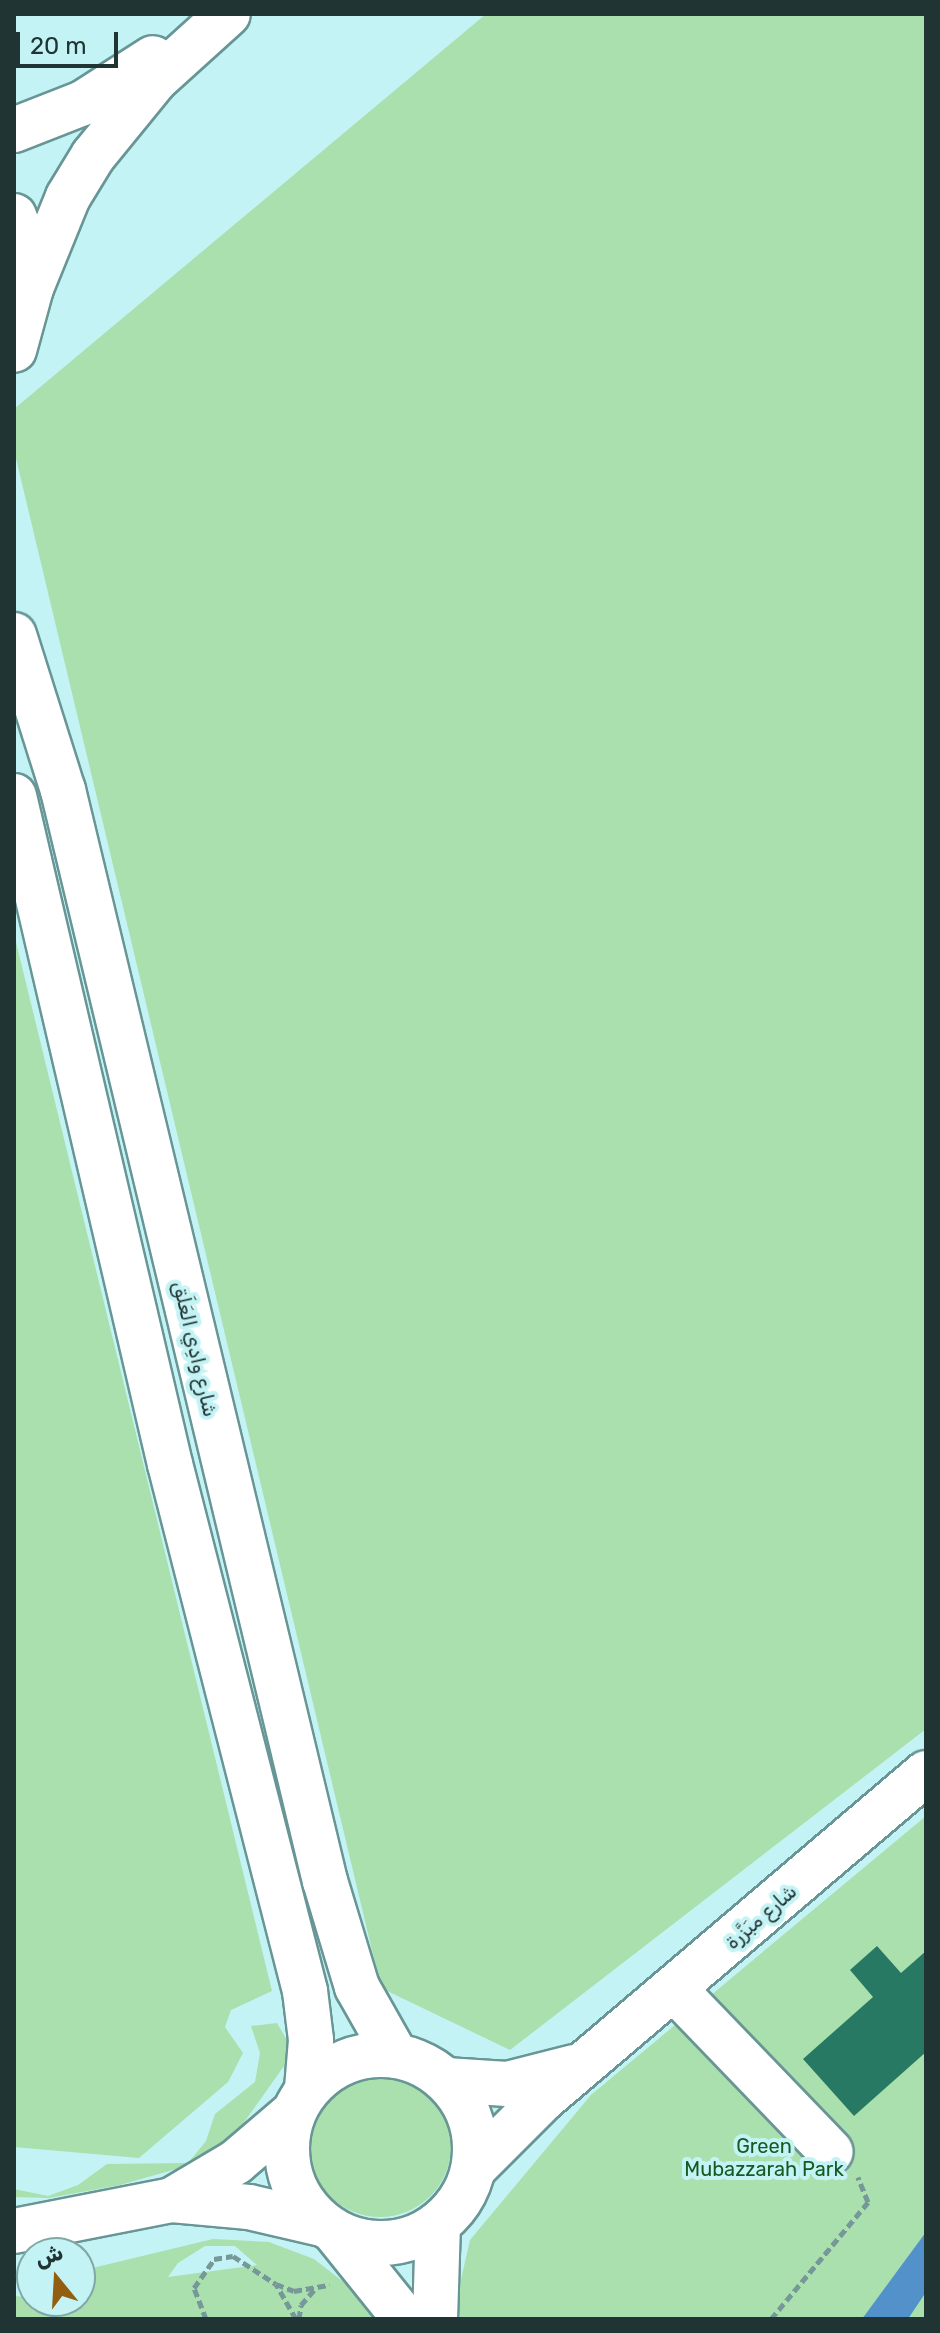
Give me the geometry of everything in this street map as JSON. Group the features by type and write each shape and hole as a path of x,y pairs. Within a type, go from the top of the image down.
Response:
{"street":[{"path":"14,130 114,85 203,14"},
{"path":"14,350 31,288 62,208 93,156 155,80 228,14"},
{"path":"14,216 25,244 31,288"},
{"name":"شارع وادِي العَلَق","path":"14,635 63,790 325,1881 357,1987 396,2056"},
{"path":"14,796 170,1464 305,1991 311,2040 285,2154 296,2193 405,2319"},
{"name":"شارع مبَزَّرة","path":"474,2168 543,2099 921,1786"},
{"path":"676,1991 831,2152"},
{"path":"14,2231 172,2200 249,2207 387,2242 438,2224 460,2198 474,2168 471,2120 446,2080 420,2063 396,2056 359,2057 331,2069 236,2162 172,2200"},
{"name":"شارع مبَزَّرة","path":"446,2080 507,2084 537,2079 595,2059"},
{"path":"435,2319 438,2224"}],"path":[{"path":"771,2319 868,2202 860,2180 831,2152"},
{"path":"206,2319 194,2288 214,2259 233,2256 276,2284 294,2291 314,2289 301,2305 297,2319"},
{"path":"276,2284 297,2319"}],"green space":[{"path":"486,14 926,14 926,1729 510,2050 381,1988 14,450 14,409"},
{"path":"14,934 272,1991 231,2010 225,2027 243,2053 228,2082 139,2158 14,2147"},
{"name":"Green Mubazzarah Park","path":"926,1816 926,2319 452,2319 470,2240 591,2095"},
{"path":"277,2023 294,2052 235,2135 194,2164 120,2185 49,2198 14,2197 14,2189 48,2196 78,2185 107,2164 188,2163 206,2141 215,2114 255,2082 260,2053 251,2026"},
{"path":"380,2075 407,2080 431,2095 446,2119 451,2146 446,2173 431,2197 407,2212 380,2217 353,2212 329,2197 314,2173 309,2146 314,2119 329,2095 353,2080"},
{"path":"213,2239 269,2242 314,2259 391,2319 14,2319 14,2296 16,2317 96,2317 96,2267","holes":["205,2246 235,2246 257,2265 168,2277 178,2263"]}],"water":[{"path":"926,2232 926,2292 908,2319 862,2319"}],"building":[{"path":"877,1946 901,1973 926,1951 926,2052 854,2116 803,2059 873,1997 850,1970"}]}
